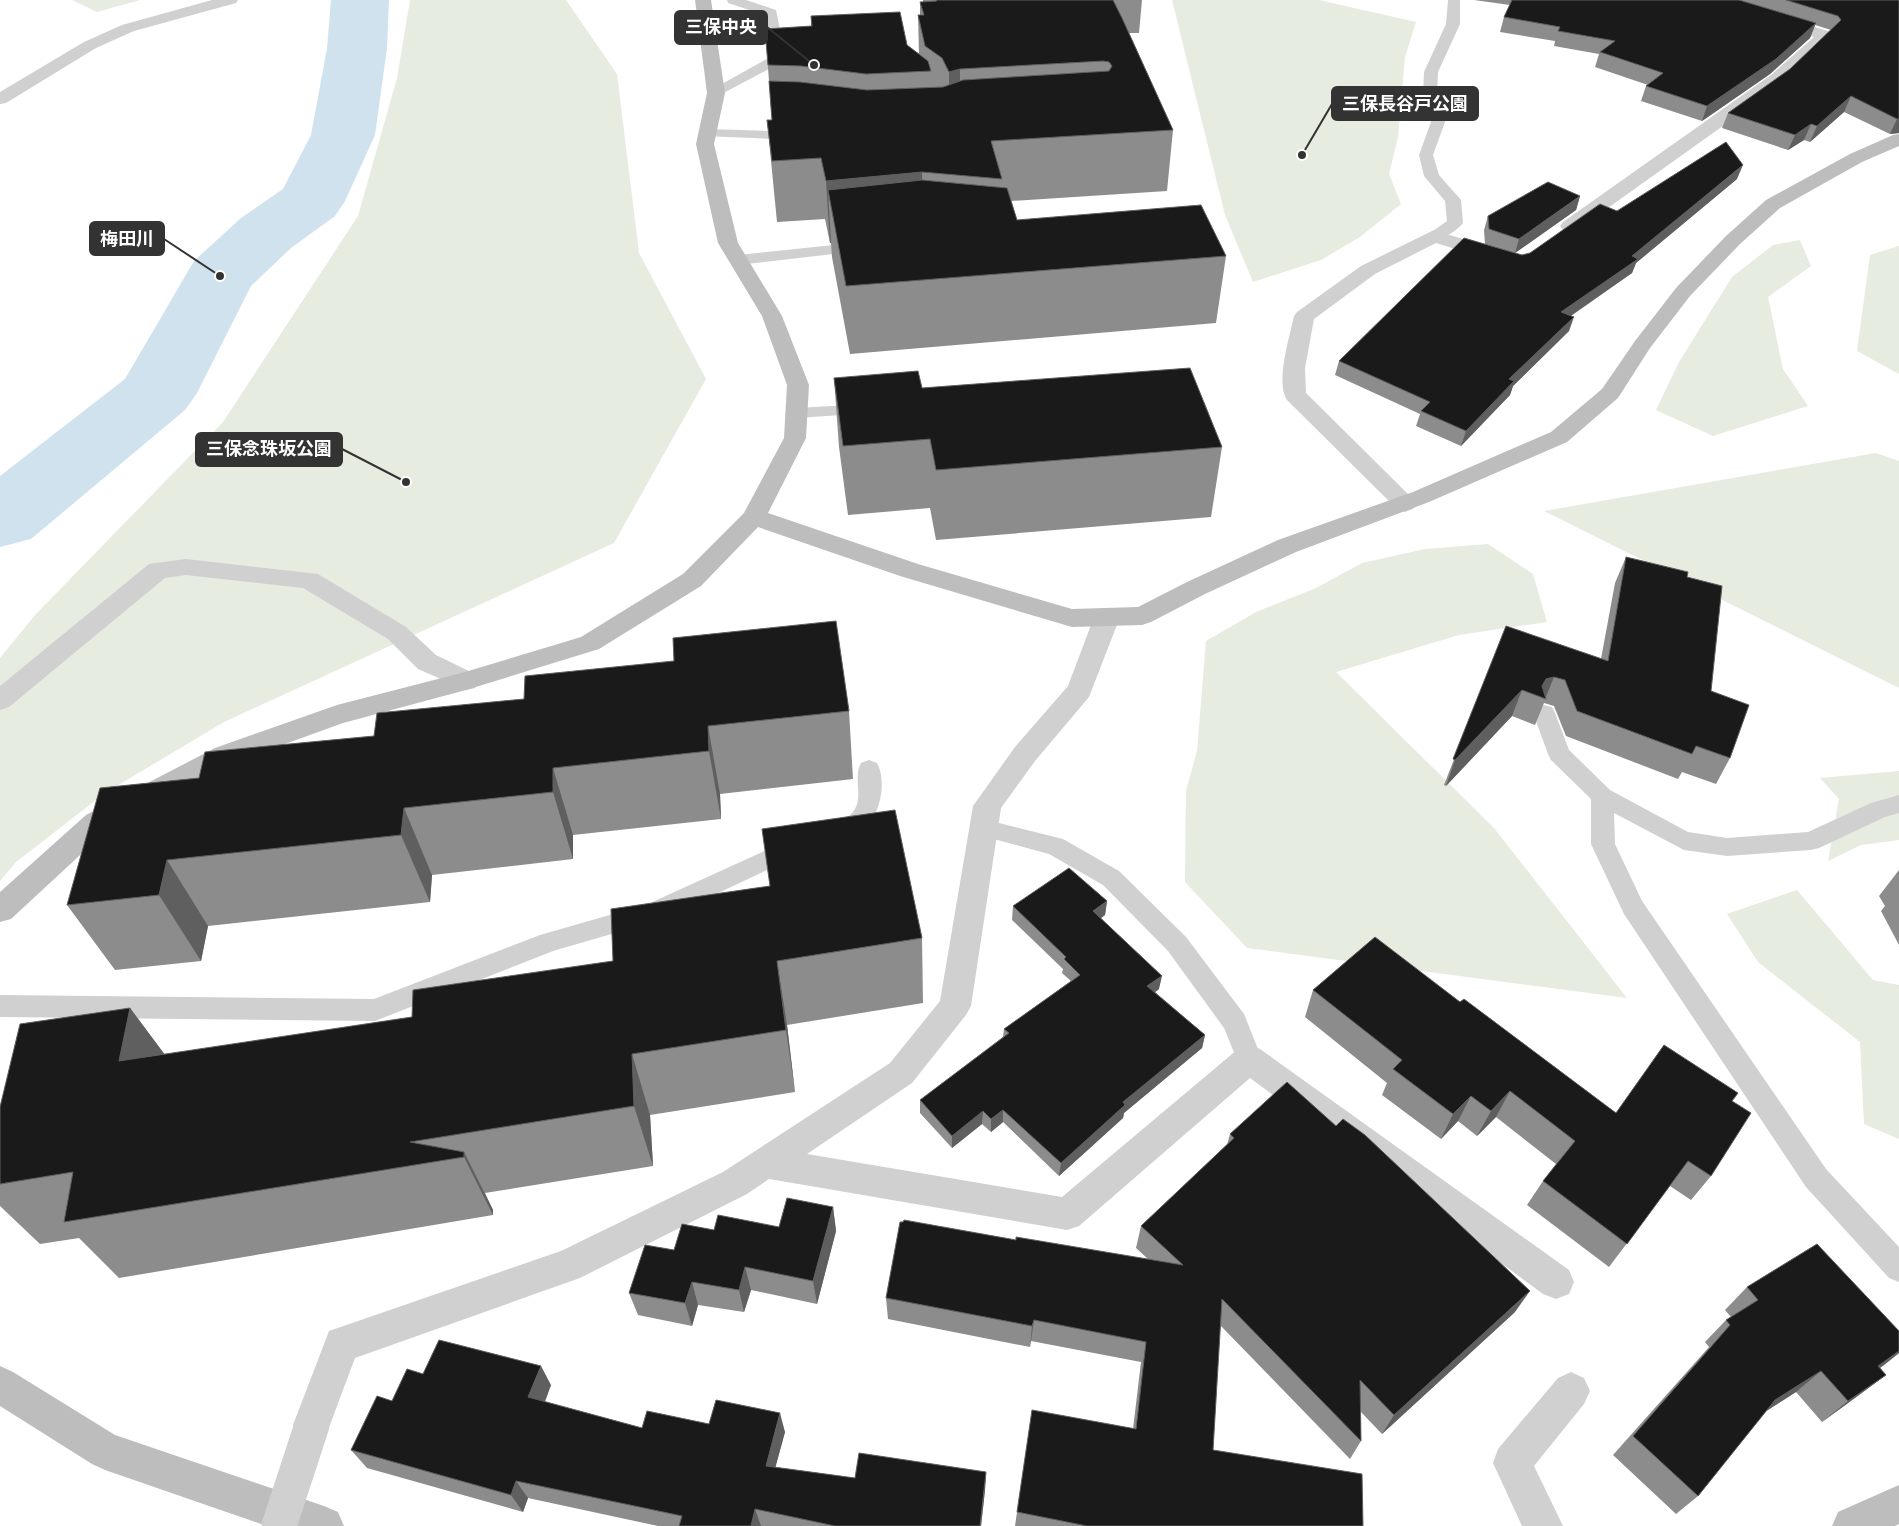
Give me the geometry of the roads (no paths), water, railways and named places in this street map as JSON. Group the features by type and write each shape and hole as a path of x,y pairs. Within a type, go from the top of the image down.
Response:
{"street":[{"path":"0,99 90,45 128,28 230,0"},
{"path":"0,910 96,823 225,755 337,715 466,681 590,643 692,580 754,517 795,438 798,385 772,316 728,243 705,144 716,93 702,0"},
{"path":"1559,234 1777,79 1825,35 1708,0"},
{"path":"754,517 909,570 1072,618 1142,616 1196,588 1287,546 1405,504 1559,437 1610,393 1642,344 1683,292 1733,240 1773,204 1856,158 1899,139"},
{"path":"1405,504 1295,395 1294,368 1304,316 1368,270 1434,236 1509,259"},
{"path":"0,700 158,570 186,567 309,580 397,633 428,662 466,681"},
{"path":"279,1526 312,1425 342,1344 568,1266 735,1183 901,1073 955,1006 986,806 1025,754 1080,690 1107,617"},
{"path":"766,1163 1067,1214 1249,1059 1556,1282"},
{"path":"0,1385 105,1450 324,1526"},
{"path":"1543,1526 1512,1463 1571,1390"},
{"path":"1852,1526 1899,1504"}],"lane":[{"path":"716,93 779,58 771,13 733,0"},
{"path":"1434,236 1455,222 1453,200 1432,176 1426,156 1438,122 1430,96 1431,72 1453,24 1454,0"},
{"path":"708,133 814,137"},
{"path":"739,260 875,245"},
{"path":"797,413 882,408"},
{"path":"1544,713 1559,754 1602,796 1684,841 1727,847 1810,841 1879,809 1899,804"},
{"path":"0,1006 376,1010 549,942 654,912 790,847 842,833 859,824 870,801 869,768"},
{"path":"1602,796 1602,844 1633,907 1816,1178 1899,1268"},
{"path":"983,828 1055,846 1111,878 1177,944 1235,1022 1249,1059"}],"waterway":[{"path":"0,519 157,393 220,276 266,233 311,201 343,135 357,48 360,0"}],"place":[{"name":"三保中央","path":"814,65"},
{"name":"三保長谷戸公園","path":"1302,155"},
{"name":"梅田川","path":"220,276"},
{"name":"三保念珠坂公園","path":"406,482"}]}
